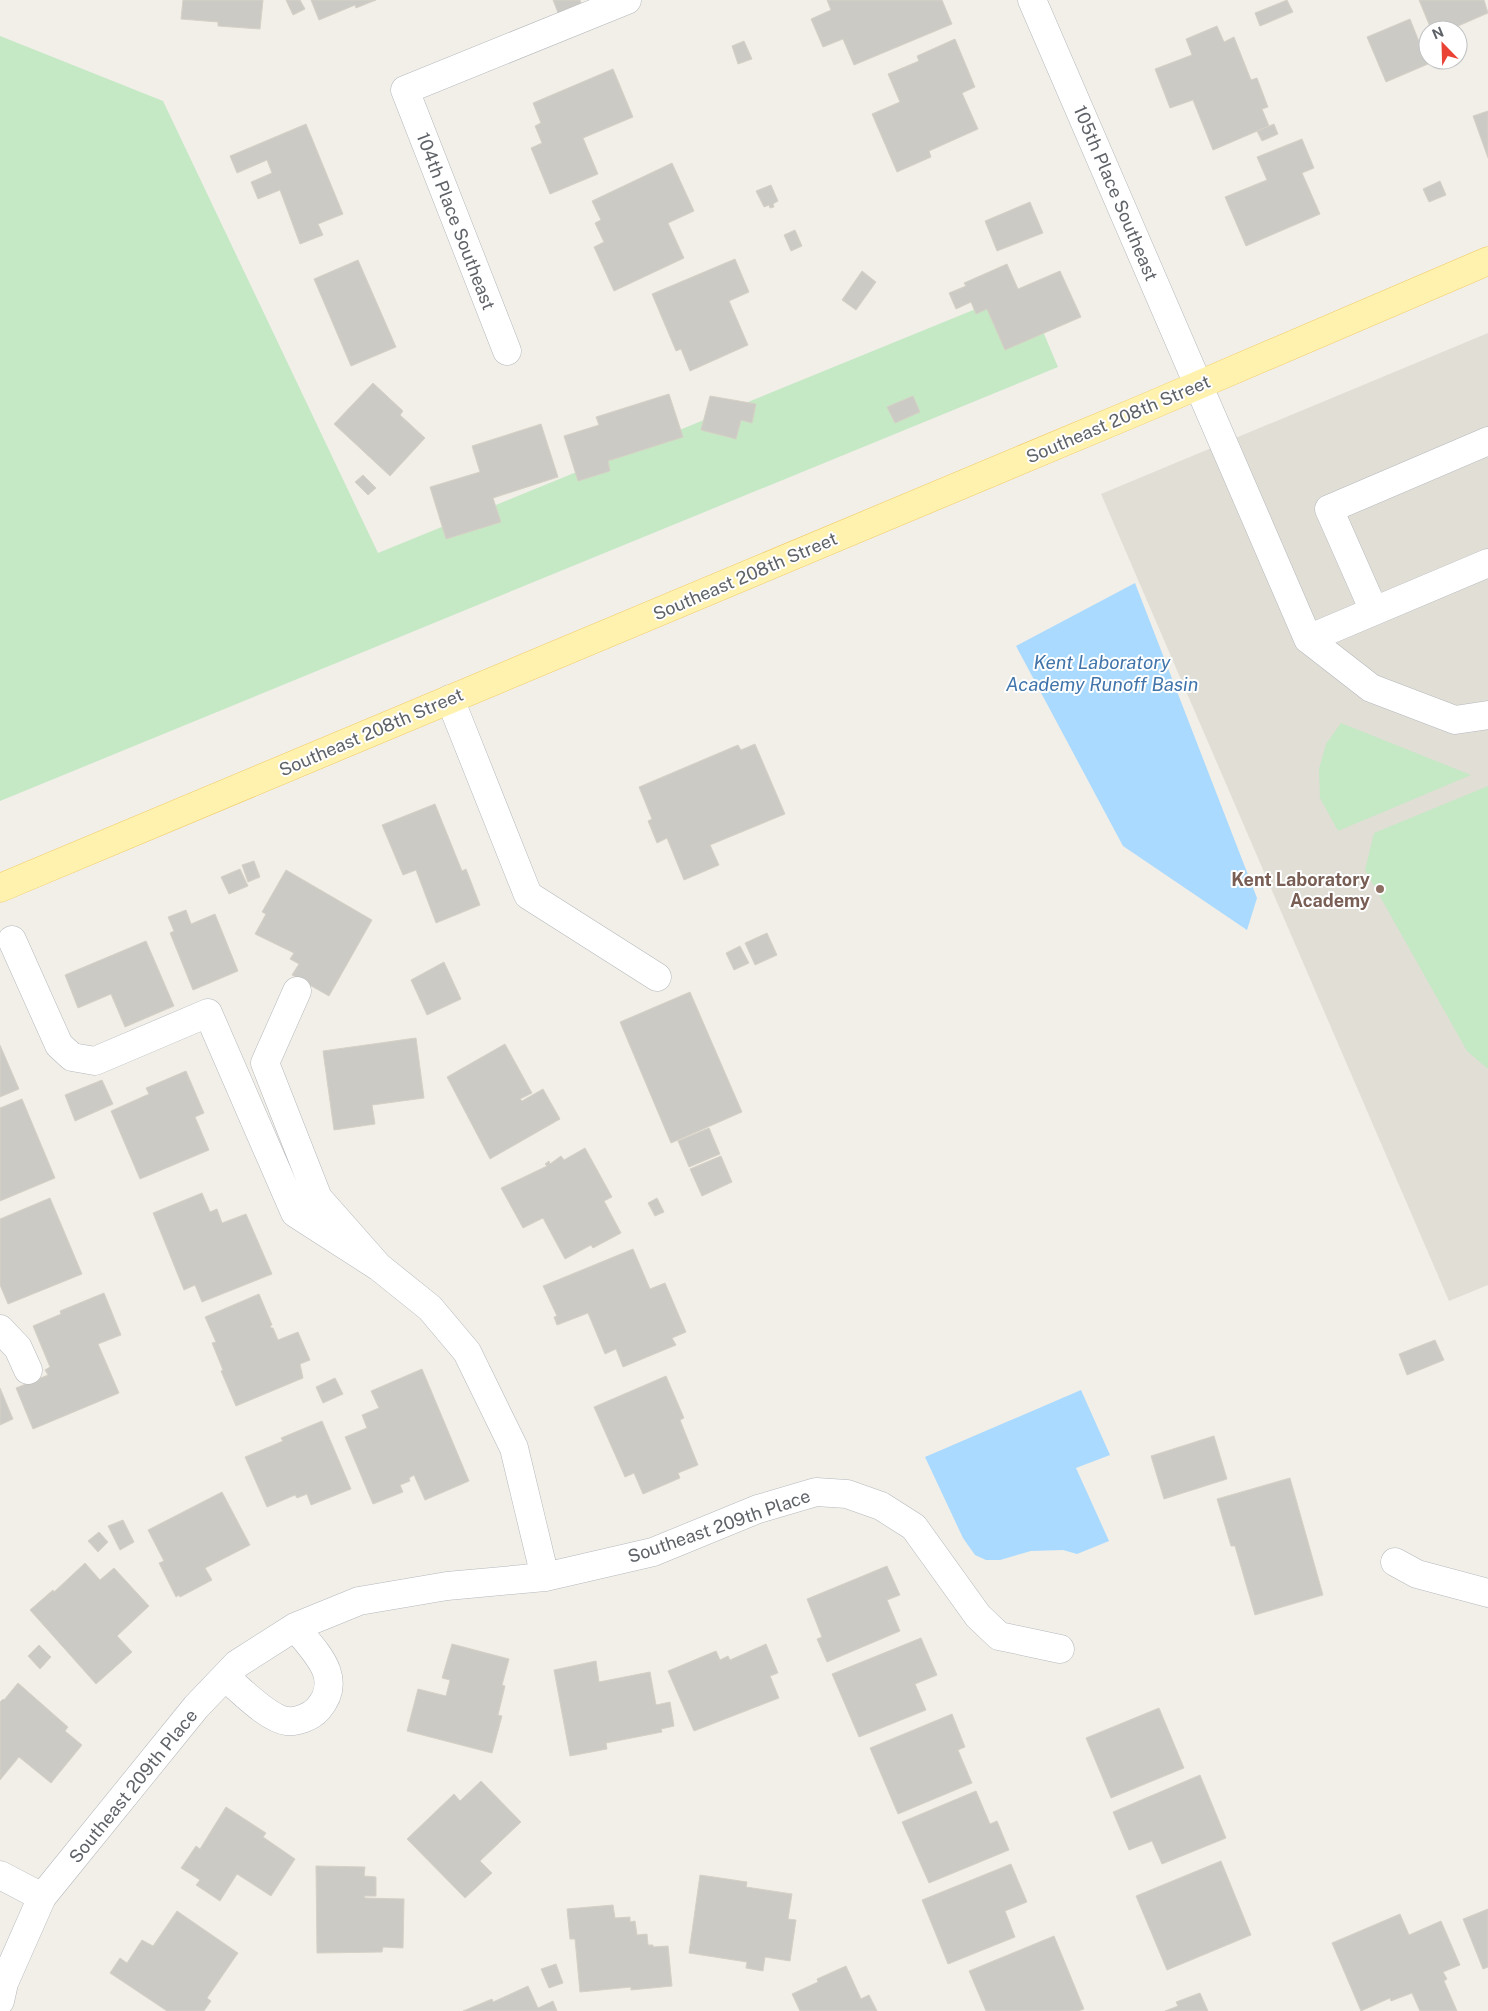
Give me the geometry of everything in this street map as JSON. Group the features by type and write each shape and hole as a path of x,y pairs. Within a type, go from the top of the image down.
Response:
{"main road":[{"name":"Southeast 208th Street","path":"0,888 1199,386 1488,261"}],"street":[{"name":"104th Place Southeast","path":"507,351 405,90 627,0"},
{"name":"105th Place Southeast","path":"1032,0 1308,639"},
{"path":"1374,611 1329,509 1488,440"},
{"path":"1488,563 1308,639 1371,688 1455,720 1488,714"},
{"path":"450,699 528,895 657,976"},
{"path":"12,940 59,1045 72,1057 95,1061 208,1013 296,1213 379,1267 430,1308 466,1352 514,1448 545,1577"},
{"path":"297,991 265,1063 318,1198 379,1267"},
{"path":"0,1329 18,1348 28,1370"},
{"name":"Southeast 209th Place","path":"0,2002 4,1983 42,1897 196,1707 237,1664 295,1627 360,1601 447,1586 545,1577 653,1552 758,1509 816,1492 847,1494 881,1506 914,1527 978,1616 999,1636 1060,1649"},
{"path":"1395,1562 1417,1574 1488,1593"},
{"path":"225,1677 273,1717 287,1721 302,1719 315,1712 325,1701 329,1686 328,1672 321,1659 295,1627"},
{"path":"0,1875 42,1897"}],"shaded area":[{"name":"Kent Laboratory Academy","path":"1488,333 1488,1285 1449,1301 1101,494"}],"green space":[{"path":"0,36 163,101 378,553 1025,289 1058,367 0,801"},
{"path":"1341,723 1471,775 1338,831 1320,798 1319,769 1326,744"},
{"path":"1488,786 1488,1069 1467,1051 1365,870 1374,833"}],"water":[{"name":"Kent Laboratory Academy Runoff Basin","path":"1135,583 1257,898 1247,930 1123,846 1016,646"},
{"path":"1081,1390 1110,1455 1076,1468 1109,1541 1077,1554 1063,1550 1031,1551 1000,1560 986,1560 975,1555 963,1538 925,1457"}],"building":[{"path":"183,0 263,0 260,29 218,26 218,22 181,19"},
{"path":"286,0 300,0 305,9 293,15"},
{"path":"311,0 376,0 356,8 355,5 319,20"},
{"path":"553,0 580,0 581,3 558,13"},
{"path":"827,0 942,0 952,24 854,65 843,39 823,47 811,19 831,10"},
{"path":"1287,0 1293,12 1260,26 1255,13"},
{"path":"1419,0 1484,0 1488,13 1468,22 1468,20 1427,20"},
{"path":"1410,19 1418,39 1418,68 1386,82 1367,37"},
{"path":"1217,26 1224,42 1234,37 1251,80 1257,78 1268,107 1262,109 1269,126 1213,150 1193,100 1170,108 1155,69 1192,55 1186,39"},
{"path":"955,39 975,87 962,93 978,129 929,151 931,157 897,172 872,114 900,102 888,74 919,61 917,56"},
{"path":"744,41 752,59 738,64 732,46"},
{"path":"613,69 633,117 583,138 598,174 550,194 531,148 542,143 535,126 541,123 533,103"},
{"path":"1488,111 1488,158 1473,116"},
{"path":"306,124 343,214 318,224 323,235 300,244 280,190 258,199 251,182 272,173 267,160 237,173 230,156"},
{"path":"1274,124 1278,134 1262,141 1257,131"},
{"path":"1302,139 1314,168 1302,173 1320,214 1246,246 1225,197 1267,180 1257,157"},
{"path":"672,163 694,211 668,223 684,258 614,291 594,247 604,242 595,223 601,220 592,201"},
{"path":"1440,181 1446,195 1429,202 1423,189"},
{"path":"771,185 778,201 773,204 774,207 770,208 769,205 764,207 756,191"},
{"path":"1030,202 1043,233 997,251 985,221"},
{"path":"795,230 802,246 791,251 784,235"},
{"path":"735,259 749,292 729,301 748,345 690,371 681,349 676,351 652,294"},
{"path":"358,260 396,347 351,366 314,279"},
{"path":"1007,264 1018,289 1060,271 1081,317 1005,350 987,309 976,314 971,302 956,309 949,293 966,286 964,283"},
{"path":"862,271 876,282 856,310 842,300"},
{"path":"373,383 403,411 400,415 425,438 390,476 334,424"},
{"path":"669,394 683,437 608,461 610,471 578,481 564,436 599,425 596,417"},
{"path":"710,396 756,404 752,423 741,420 736,439 701,430"},
{"path":"913,396 920,412 895,423 887,407"},
{"path":"541,424 558,477 493,498 501,522 446,539 430,487 480,472 472,446"},
{"path":"363,475 376,488 368,495 355,482"},
{"path":"755,744 785,814 710,845 719,865 684,880 667,838 657,843 648,821 652,819 639,787 738,745 741,750"},
{"path":"435,804 462,871 466,869 480,905 436,923 416,870 403,875 382,825"},
{"path":"254,861 260,877 248,882 242,865"},
{"path":"240,869 248,886 229,894 221,877"},
{"path":"286,870 372,920 329,996 292,975 299,964 290,959 294,953 255,934 266,914 262,912"},
{"path":"186,910 191,924 215,914 238,971 193,990 170,933 174,931 168,917"},
{"path":"767,933 777,955 755,965 745,943"},
{"path":"146,941 174,1006 125,1027 111,994 78,1008 65,975"},
{"path":"740,946 749,963 734,970 726,953"},
{"path":"444,962 461,999 427,1015 411,980"},
{"path":"690,992 742,1112 671,1143 620,1022"},
{"path":"416,1038 424,1098 372,1105 375,1124 334,1130 323,1051"},
{"path":"505,1044 532,1093 520,1099 522,1101 543,1089 560,1119 490,1159 447,1077"},
{"path":"0,1045 19,1089 0,1097"},
{"path":"186,1071 204,1113 195,1117 209,1150 140,1179 111,1111 149,1094 146,1088"},
{"path":"102,1080 113,1104 75,1121 65,1095"},
{"path":"22,1099 55,1178 0,1201 0,1108"},
{"path":"709,1128 720,1154 689,1167 678,1141"},
{"path":"585,1148 612,1197 604,1201 621,1233 593,1248 591,1245 565,1259 543,1218 523,1228 501,1188 547,1166 545,1164 549,1161 550,1164 561,1156 564,1160"},
{"path":"721,1156 732,1182 702,1196 690,1169"},
{"path":"202,1193 210,1212 217,1209 222,1223 246,1214 272,1274 202,1302 195,1285 184,1290 153,1213"},
{"path":"50,1198 82,1274 8,1304 0,1285 0,1219"},
{"path":"657,1198 664,1212 655,1216 648,1203"},
{"path":"633,1249 650,1289 665,1283 686,1332 672,1338 676,1345 623,1367 616,1349 605,1354 588,1313 557,1325 554,1317 557,1316 543,1286"},
{"path":"104,1293 121,1335 98,1344 119,1393 33,1429 16,1388 48,1375 45,1370 50,1367 33,1326 61,1314 60,1311"},
{"path":"259,1294 272,1325 270,1326 273,1328 278,1340 298,1332 310,1360 300,1364 303,1378 236,1406 221,1371 223,1370 212,1343 216,1342 205,1317"},
{"path":"1435,1340 1444,1360 1407,1375 1399,1354"},
{"path":"422,1369 469,1481 425,1500 414,1475 409,1478 410,1481 400,1485 403,1492 373,1504 345,1437 367,1428 362,1415 379,1408 371,1391"},
{"path":"666,1376 684,1418 680,1420 698,1465 678,1473 680,1478 643,1494 634,1473 625,1477 594,1407"},
{"path":"335,1378 343,1394 323,1403 316,1387"},
{"path":"0,1388 13,1419 0,1425"},
{"path":"322,1421 351,1489 311,1505 307,1494 297,1498 295,1495 267,1507 245,1457 283,1441 281,1438"},
{"path":"1214,1436 1227,1479 1164,1499 1151,1456"},
{"path":"1290,1478 1323,1595 1255,1615 1235,1546 1231,1546 1217,1499"},
{"path":"222,1492 250,1545 205,1568 212,1580 180,1597 179,1595 176,1597 159,1563 164,1561 148,1530"},
{"path":"123,1520 134,1542 120,1550 108,1526"},
{"path":"99,1532 108,1542 98,1552 88,1541"},
{"path":"85,1563 100,1580 114,1568 149,1606 117,1636 132,1652 96,1684 30,1610 53,1590 54,1592"},
{"path":"887,1566 900,1595 887,1600 900,1631 827,1662 817,1639 822,1637 807,1599"},
{"path":"921,1638 937,1675 915,1684 926,1710 859,1737 832,1674"},
{"path":"452,1644 509,1659 502,1685 505,1686 498,1715 502,1716 492,1753 407,1731 418,1689 446,1696 450,1680 442,1678"},
{"path":"766,1644 778,1673 770,1676 779,1698 694,1731 668,1671 716,1651 720,1660 728,1656 730,1660"},
{"path":"39,1645 51,1657 40,1669 28,1656"},
{"path":"596,1661 599,1682 650,1672 656,1705 670,1702 674,1726 661,1729 662,1732 606,1743 607,1749 570,1756 554,1670"},
{"path":"18,1683 68,1727 65,1731 82,1745 51,1783 19,1757 0,1780 0,1702 4,1700"},
{"path":"1159,1708 1184,1768 1111,1798 1086,1738"},
{"path":"952,1714 965,1747 958,1750 972,1783 898,1814 870,1748"},
{"path":"1200,1775 1226,1838 1162,1864 1152,1841 1129,1850 1113,1812"},
{"path":"481,1781 521,1822 480,1861 492,1873 465,1898 407,1839 454,1794 460,1801"},
{"path":"976,1791 990,1824 997,1821 1009,1850 929,1883 902,1822"},
{"path":"226,1807 266,1833 263,1837 295,1859 271,1896 237,1874 220,1901 196,1885 200,1880 181,1868 196,1846 200,1849"},
{"path":"1221,1861 1251,1935 1167,1970 1136,1896"},
{"path":"1011,1864 1027,1902 1005,1911 1015,1937 948,1964 922,1900"},
{"path":"316,1866 365,1867 364,1876 376,1877 376,1896 364,1896 365,1898 404,1899 403,1948 383,1947 382,1952 317,1953"},
{"path":"700,1875 747,1882 746,1887 792,1894 788,1919 796,1920 790,1961 765,1957 763,1971 746,1968 747,1962 689,1953"},
{"path":"613,1905 615,1918 630,1917 630,1922 635,1921 637,1935 647,1934 648,1945 653,1945 653,1947 668,1946 672,1986 631,1990 631,1987 580,1992 575,1939 570,1939 567,1909"},
{"path":"1488,1909 1488,1967 1483,1969 1463,1919"},
{"path":"177,1911 238,1953 207,1998 211,2001 204,2011 167,2011 110,1973 120,1958 127,1963 142,1940 153,1946"},
{"path":"1400,1914 1409,1935 1441,1921 1460,1965 1443,1972 1447,1979 1444,1981 1457,2011 1420,2011 1412,1993 1391,2001 1390,1998 1361,2011 1332,1943"},
{"path":"1054,1936 1084,2009 1078,2011 986,2011 969,1971"},
{"path":"556,1964 563,1983 549,1988 541,1969"},
{"path":"846,1966 861,1999 869,1995 877,2011 800,2011 792,1994 818,1982 817,1979"},
{"path":"528,1986 538,2008 553,2001 557,2011 463,2011 492,1999 493,2002"},
{"path":"1200,1993 1208,2011 1165,2011 1178,2006 1176,2002"}],"place":[{"name":"Kent Laboratory Academy","path":"1380,889"}]}
